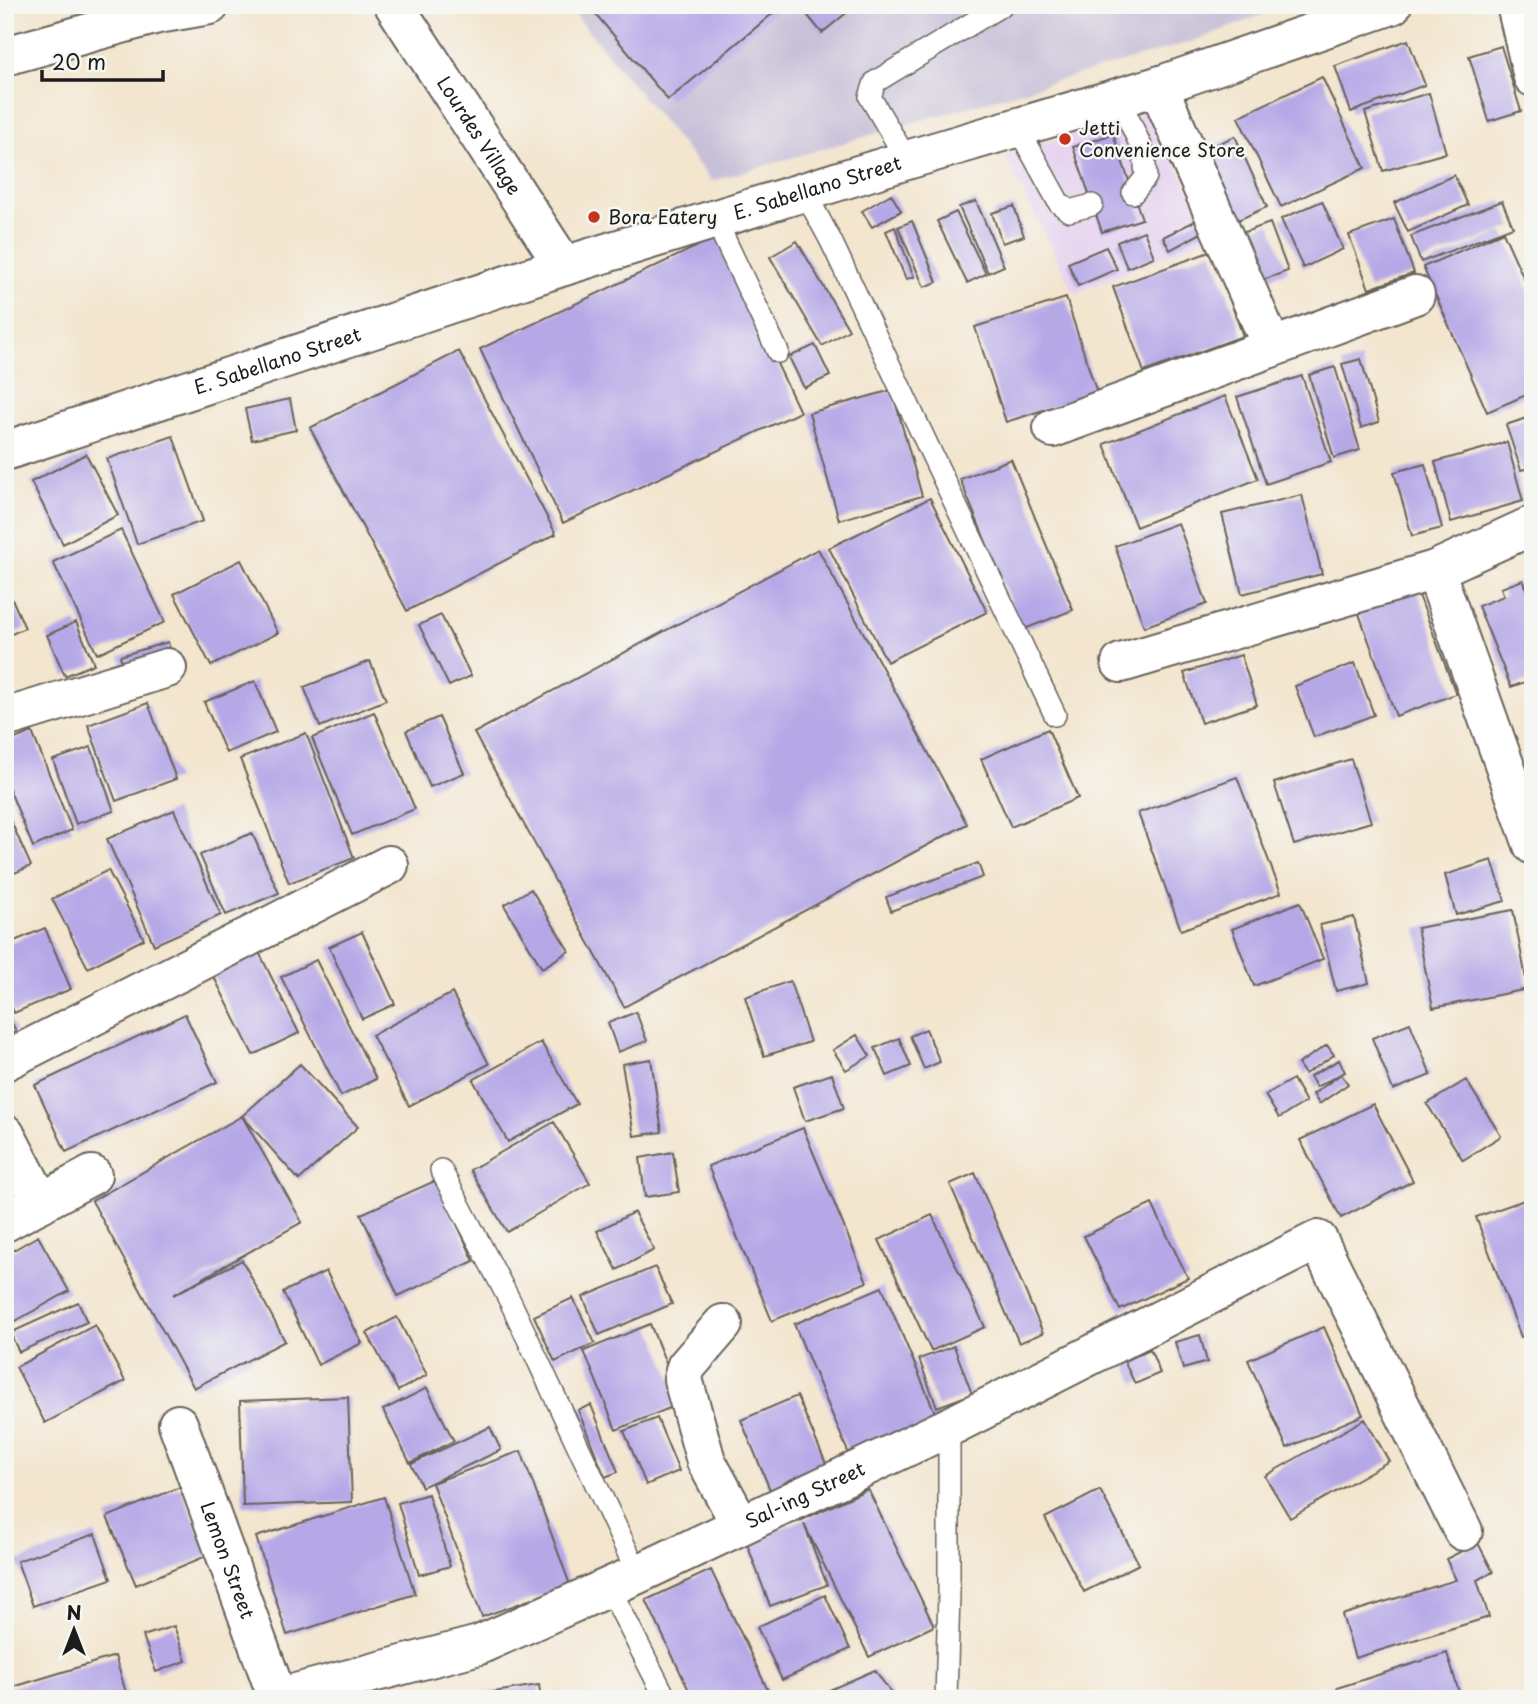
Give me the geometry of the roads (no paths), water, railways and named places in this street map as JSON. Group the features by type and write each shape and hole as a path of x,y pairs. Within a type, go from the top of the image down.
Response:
{"street":[{"path":"5,56 158,14 210,5"},
{"name":"Lourdes Village","path":"394,5 564,266"},
{"name":"E. Sabellano Street","path":"5,451 564,266 906,160 1158,86 1392,5"},
{"path":"1516,5 1533,77"},
{"path":"1158,86 1272,347"},
{"path":"1053,428 1415,295"},
{"path":"1121,663 1435,570 1533,525"},
{"path":"1435,570 1533,845"},
{"path":"5,718 167,668"},
{"path":"5,1061 389,865"},
{"path":"5,1134 41,1203"},
{"path":"5,1222 92,1175"},
{"name":"Sal-ing Street","path":"276,1698 479,1645 949,1427 1318,1240 1463,1531"},
{"path":"723,1324 686,1367 683,1379 706,1461 741,1525"},
{"name":"Lemon Street","path":"178,1424 276,1698"}],"lane":[{"path":"906,160 870,97 875,82 1002,5"},
{"path":"1119,98 1144,153 1146,177 1133,193"},
{"path":"1018,128 1059,203 1069,211 1092,205"},
{"path":"804,191 1055,715"},
{"path":"718,218 724,238 778,352"},
{"path":"441,1170 511,1303 623,1580 666,1699"},
{"path":"946,1699 949,1427"}],"place":[{"name":"Jetti Convenience Store","path":"1065,139"},
{"name":"Bora Eatery","path":"594,217"}]}
